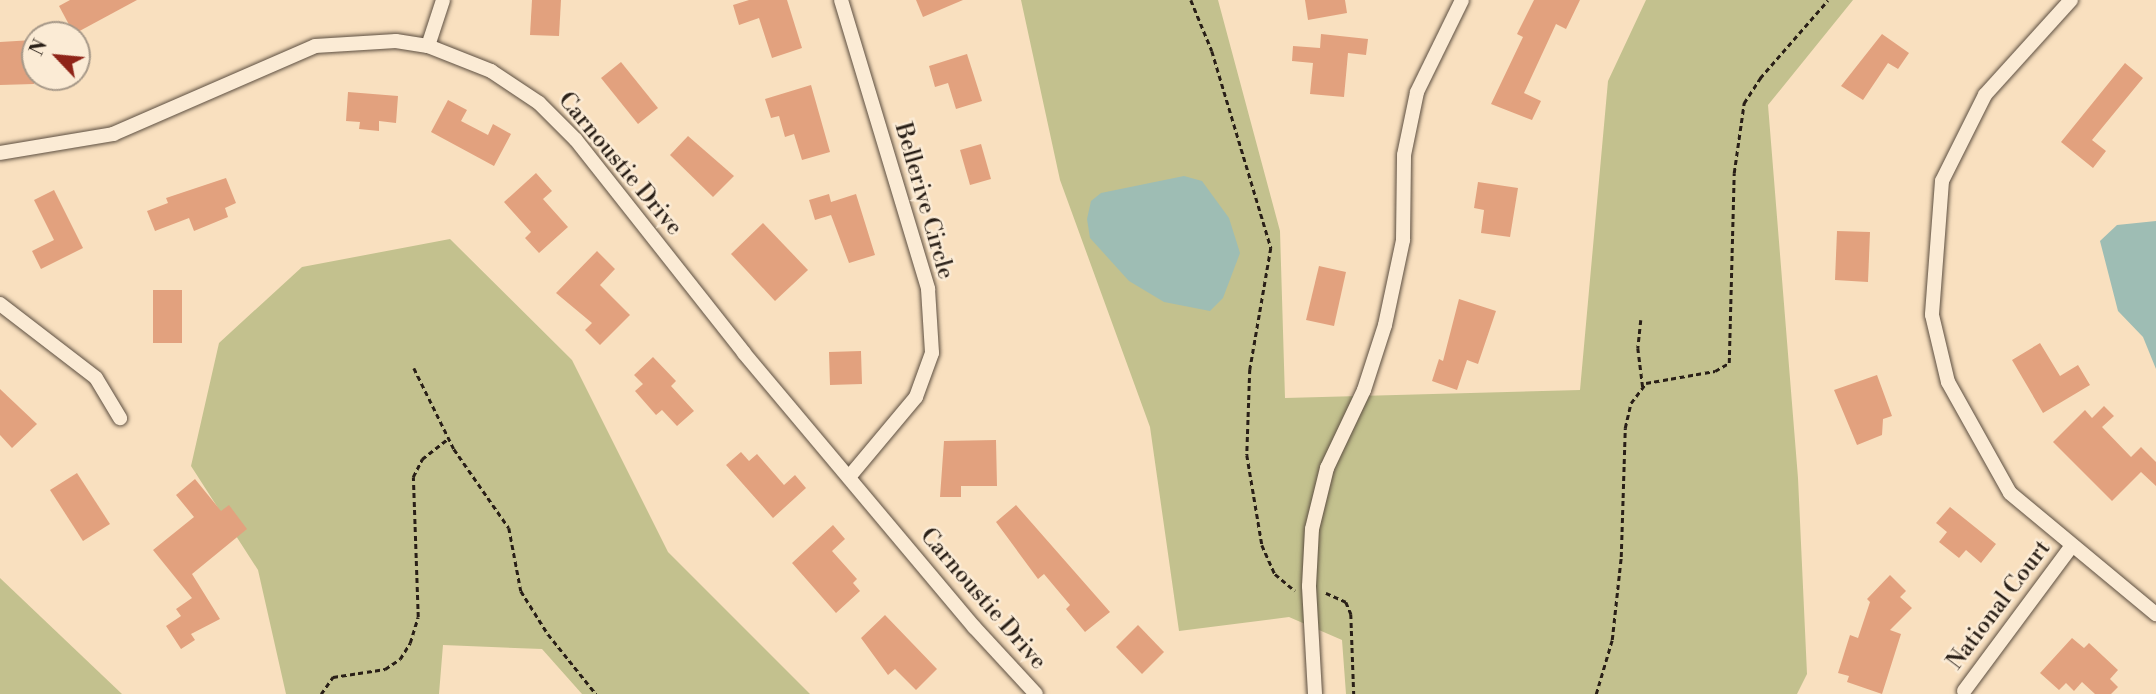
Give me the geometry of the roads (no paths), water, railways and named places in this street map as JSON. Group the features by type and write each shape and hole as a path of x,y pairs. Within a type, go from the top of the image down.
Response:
{"street":[{"path":"428,46 443,0"},
{"name":"Bellerive Circle","path":"841,0 928,289 932,353 916,397 849,477"},
{"path":"1315,694 1309,592 1312,529 1327,468 1364,390 1385,325 1403,240 1408,127 1417,92 1462,0"},
{"path":"2071,0 1985,95 1942,181 1932,315 1948,382 1976,438 2010,493 2071,547 2156,614"},
{"name":"Carnoustie Drive","path":"0,153 113,134 315,46 363,40 428,46 491,71 540,103 576,140 849,477 1036,694"},
{"path":"0,304 96,378 120,418"},
{"name":"National Court","path":"1964,691 2071,547"}],"water":[{"path":"1184,176 1202,181 1229,218 1240,253 1223,298 1210,311 1164,302 1129,281 1090,238 1087,219 1091,201 1101,193"},
{"path":"2156,221 2156,369 2143,337 2118,311 2100,241 2117,225"}]}
